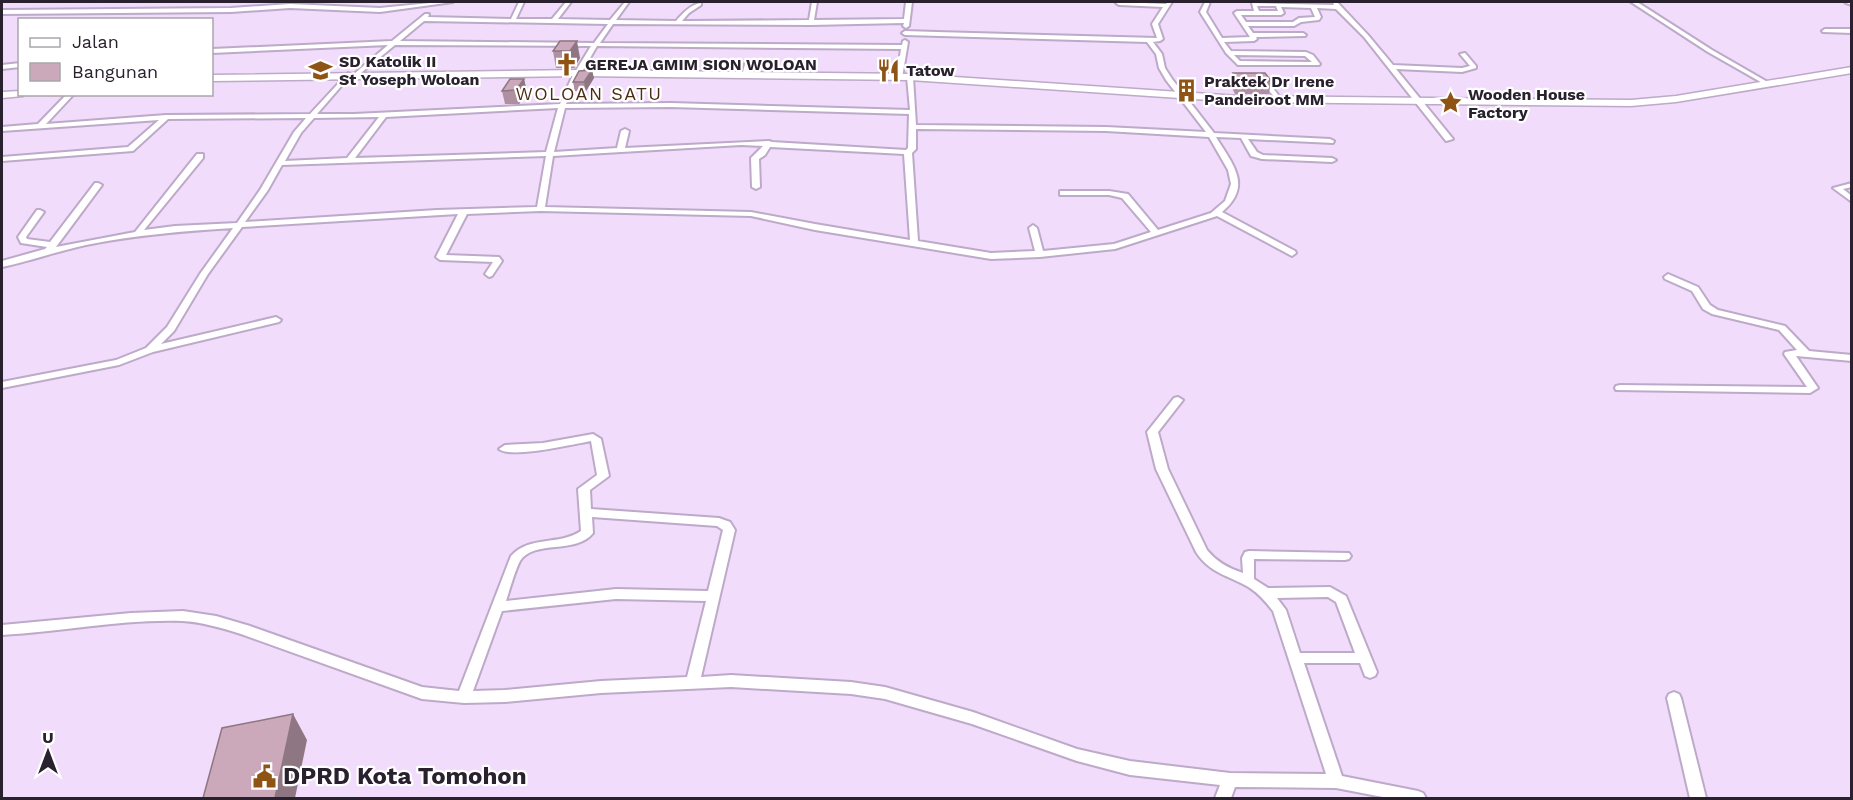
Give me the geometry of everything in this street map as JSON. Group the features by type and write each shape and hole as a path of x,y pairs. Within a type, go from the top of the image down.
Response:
{"main road":[{"path":"213,78 578,73 905,77 1279,100 1641,102 1851,70"},
{"path":"2,95 18,94"}],"street":[{"path":"380,10 388,2"},
{"path":"149,350 171,328 204,274 310,116 352,75 423,19 440,2"},
{"path":"2,12 239,10 290,6 380,10 450,2"},
{"path":"513,20 521,2"},
{"path":"554,21 569,2"},
{"path":"541,210 562,106 578,73 611,22 627,2"},
{"path":"811,23 814,2"},
{"path":"279,163 551,154 621,148 769,143 908,152 912,149 913,127 913,112 905,77 904,47 909,2"},
{"path":"1207,2 1203,12 1221,40 1230,53 1238,63 1253,65 1317,64 1311,56 1306,54 1230,53"},
{"path":"1634,2 1710,51 1768,84"},
{"path":"1119,3 1168,4"},
{"path":"677,23 699,4"},
{"path":"905,33 979,33 1068,39 1160,39 1155,24 1168,4"},
{"path":"1221,40 1253,40 1253,35 1237,13 1281,13 1278,5 1336,4 1392,67 1449,139"},
{"path":"1245,24 1294,24 1298,20 1317,19 1313,6"},
{"path":"423,19 677,23 906,21"},
{"path":"1825,31 1851,31"},
{"path":"1253,35 1303,35"},
{"path":"2,264 51,247 138,233 240,223 464,211 541,210 751,214 977,255 1040,254 1115,246 1217,213 1229,202 1233,192 1234,176 1212,134 1195,111 1179,95 1162,68 1157,49 1149,40"},
{"path":"213,51 393,43 904,47"},
{"path":"1392,67 1462,70 1474,68 1463,54"},
{"path":"744,75 748,64"},
{"path":"2,67 18,65"},
{"path":"1253,65 1279,100"},
{"path":"1254,80 1265,80"},
{"path":"40,126 68,96"},
{"path":"2,129 166,117 384,115 562,106 671,105 913,112"},
{"path":"350,160 384,115"},
{"path":"2,159 130,149 166,117"},
{"path":"913,127 1106,129 1330,141"},
{"path":"621,148 625,130"},
{"path":"1243,136 1254,154 1262,157 1332,160"},
{"path":"756,187 755,158 769,143"},
{"path":"908,152 914,242"},
{"path":"138,233 200,156"},
{"path":"51,247 98,185"},
{"path":"1851,185 1837,188 1851,200"},
{"path":"1063,193 1109,193 1125,196 1156,233"},
{"path":"464,211 440,257 496,259 498,261 489,274"},
{"path":"40,212 22,237 24,241 51,247"},
{"path":"1217,213 1292,253"},
{"path":"1033,228 1040,254"},
{"path":"1668,277 1695,289 1706,307 1715,312 1782,328 1805,353"},
{"path":"2,385 110,364 149,350 276,320"},
{"path":"1620,388 1810,390 1812,386 1789,354 1805,353 1851,358"},
{"path":"1178,400 1152,432 1162,469 1210,564 1247,581 1266,593 1279,610 1336,781"},
{"path":"464,697 519,553 527,548 582,537 588,529 584,489 603,476 596,439 588,437 543,447 505,449"},
{"path":"586,513 719,522 726,525 729,530 728,536 693,681"},
{"path":"1247,581 1250,575 1249,555 1345,556"},
{"path":"1266,593 1330,592 1341,599 1368,665 1295,658"},
{"path":"498,607 616,594 713,596"},
{"path":"2,630 131,618 183,616 216,621 245,630 422,693 464,697 693,681 801,683 885,693 973,718 1077,755 1130,768 1230,780 1336,781 1418,798"},
{"path":"1674,698 1698,798"},
{"path":"1223,798 1230,780"}],"building":[{"path":"560,41 577,41 570,51 553,51"},
{"path":"592,70 584,82 573,82 579,71"},
{"path":"1233,73 1265,73 1271,81 1238,80"},
{"path":"510,79 524,79 516,90 502,91"},
{"path":"293,714 275,798 203,798 222,728"}],"place":[{"name":"GEREJA GMIM SION WOLOAN","path":"567,64"},
{"name":"SD Katolik II St Yoseph Woloan","path":"321,70"},
{"name":"Tatow","path":"888,70"},
{"name":"Praktek Dr Irene Pandeiroot MM","path":"1186,90"},
{"name":"Wooden House Factory","path":"1450,103"},
{"name":"DPRD Kota Tomohon","path":"265,776"}],"district":[{"name":"WOLOAN SATU","path":"589,93"}]}
